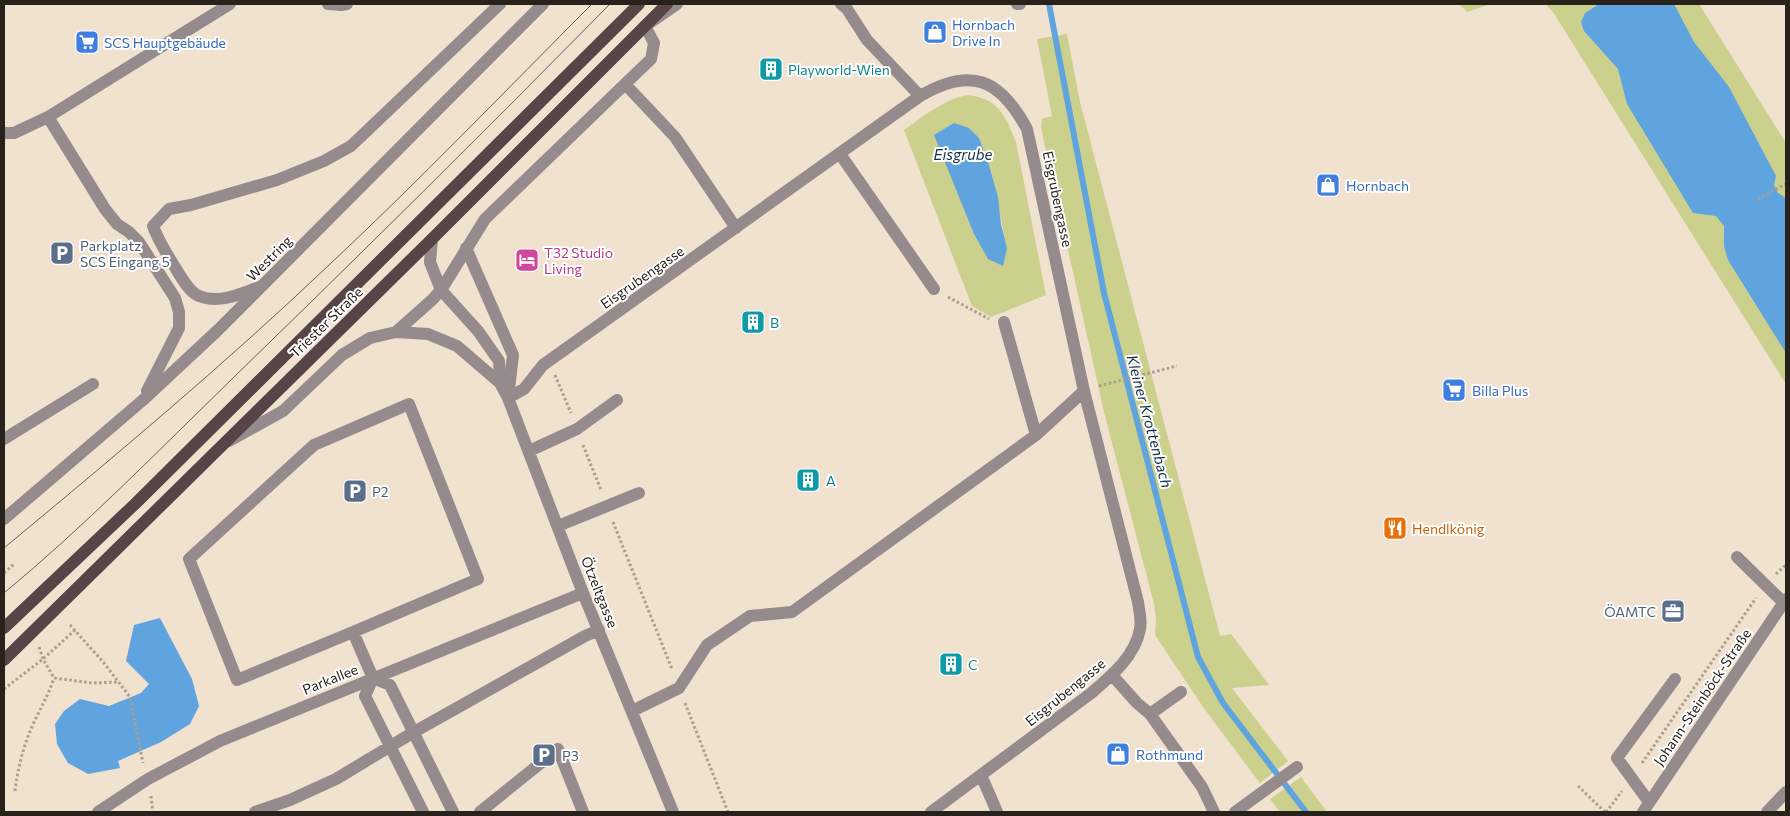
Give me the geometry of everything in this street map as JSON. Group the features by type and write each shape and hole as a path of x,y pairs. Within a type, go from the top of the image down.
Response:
{"main road":[{"name":"Triester Straße","path":"4,628 142,497 639,4"},
{"name":"Triester Straße","path":"4,660 432,239 667,4"}],"street":[{"path":"4,133 14,133 48,117 230,4"},
{"path":"328,4 347,4"},
{"path":"264,285 235,296 219,299 198,296 184,282 157,237 153,226 168,209 191,205 277,180 324,161 351,146 500,4"},
{"name":"Westring","path":"4,519 143,400 218,330 543,4"},
{"path":"396,332 442,290 484,219 651,59 654,43 645,26 677,4"},
{"path":"842,4 867,40 920,96"},
{"name":"Eisgrubengasse","path":"508,398 524,389 543,365 920,96 935,87 954,80 974,80 993,87 1008,98 1027,129 1090,389 1138,602 1140,629 1132,651 1112,675 1090,694 931,812"},
{"path":"625,84 675,137 736,228"},
{"path":"48,117 105,209 117,224 139,242 176,298 179,312 179,328 143,400"},
{"path":"840,154 934,290"},
{"name":"Ötzeltgasse","path":"432,239 430,262 442,290 478,331 499,361 500,382"},
{"path":"466,248 514,355 508,398"},
{"path":"1004,322 1036,435"},
{"name":"Ötzeltgasse","path":"224,444 283,411 342,356 370,338 396,332 428,334 457,346 500,382 508,398 583,593 673,812"},
{"path":"4,439 92,384"},
{"path":"632,711 679,688 707,646 750,616 792,612 1036,435 1090,389"},
{"path":"529,451 577,429 617,400"},
{"path":"409,404 478,579 353,632 237,680 188,559 314,445 409,404"},
{"path":"558,526 639,493"},
{"path":"1736,557 1785,602"},
{"name":"Parkallee","path":"98,812 148,779 220,741 583,593"},
{"name":"Johann-Steinböck-Straße","path":"1646,807 1785,602"},
{"path":"255,812 290,800 336,779 414,732 585,636 599,630"},
{"path":"353,632 373,678 390,685 453,812"},
{"path":"1112,675 1137,703 1150,714 1202,787 1214,812"},
{"path":"373,678 366,696 423,812"},
{"path":"1646,807 1617,758 1675,679"},
{"path":"1150,714 1181,692"},
{"path":"480,812 558,749 583,812"},
{"path":"1235,812 1296,767"},
{"path":"981,775 997,812"},
{"path":"1767,812 1786,792"},
{"path":"282,812 290,800"}],"path":[{"path":"1758,198 1786,184"},
{"path":"934,290 988,319 1004,322"},
{"path":"550,361 728,812"},
{"path":"1090,389 1177,366"},
{"path":"4,573 14,564"},
{"path":"1639,767 1757,596"},
{"path":"70,625 130,697 140,751"},
{"path":"4,689 43,659 75,630"},
{"path":"15,791 19,764 34,722 48,695 54,678 43,659"},
{"path":"54,678 92,683 119,682"},
{"path":"1578,786 1606,812 1626,784"}],"green space":[{"path":"1459,4 1491,4 1467,12"},
{"path":"1545,4 1699,4 1786,143 1786,382 1553,12"},
{"path":"1067,34 1080,102 1220,636 1231,634 1269,685 1232,688 1288,761 1260,783 1203,707 1155,635 1154,604 1104,412 1041,128 1042,119 1052,116 1037,39"},
{"path":"967,95 978,97 993,104 1004,116 1012,132 1016,142 1046,295 991,317 972,306 904,130 934,109 958,97","holes":["969,128 978,141 991,170 1007,248 974,234 963,205"]},
{"path":"1301,777 1327,812 1280,812 1270,799"}],"water":[{"path":"1599,4 1674,4 1694,42 1729,87 1776,176 1774,185 1778,193 1786,198 1786,353 1728,260 1724,246 1724,226 1716,216 1693,213 1627,104 1618,69 1584,31 1581,22 1585,13"},
{"name":"Eisgrube","path":"954,123 969,128 979,138 989,165 998,197 1001,224 1007,248 1003,266 988,259 974,234 934,135"},
{"path":"160,618 192,679 199,706 190,724 161,742 118,761 120,768 88,774 68,763 57,744 55,724 64,711 80,699 109,706 141,693 149,684 126,661 134,625"}],"waterway":[{"name":"Kleiner Krottenbach","path":"1049,4 1104,293 1198,657 1223,703 1306,812"}],"tram line":[{"path":"4,548 169,409 290,302 462,136 592,4"},
{"path":"4,593 63,542 149,461 423,192 610,4"}],"place":[{"name":"Hornbach Drive In","path":"935,32"},
{"name":"SCS Hauptgebäude","path":"87,42"},
{"name":"Playworld-Wien","path":"771,69"},
{"name":"Hornbach","path":"1328,185"},
{"name":"Parkplatz SCS Eingang 5","path":"62,253"},
{"name":"T32 Studio Living","path":"527,260"},
{"name":"B","path":"753,322"},
{"name":"Billa Plus","path":"1454,390"},
{"name":"A","path":"808,480"},
{"name":"P2","path":"355,491"},
{"name":"Hendlkönig","path":"1395,528"},
{"name":"ÖAMTC","path":"1673,611"},
{"name":"C","path":"951,664"},
{"name":"Rothmund","path":"1118,754"},
{"name":"P3","path":"544,755"}]}
